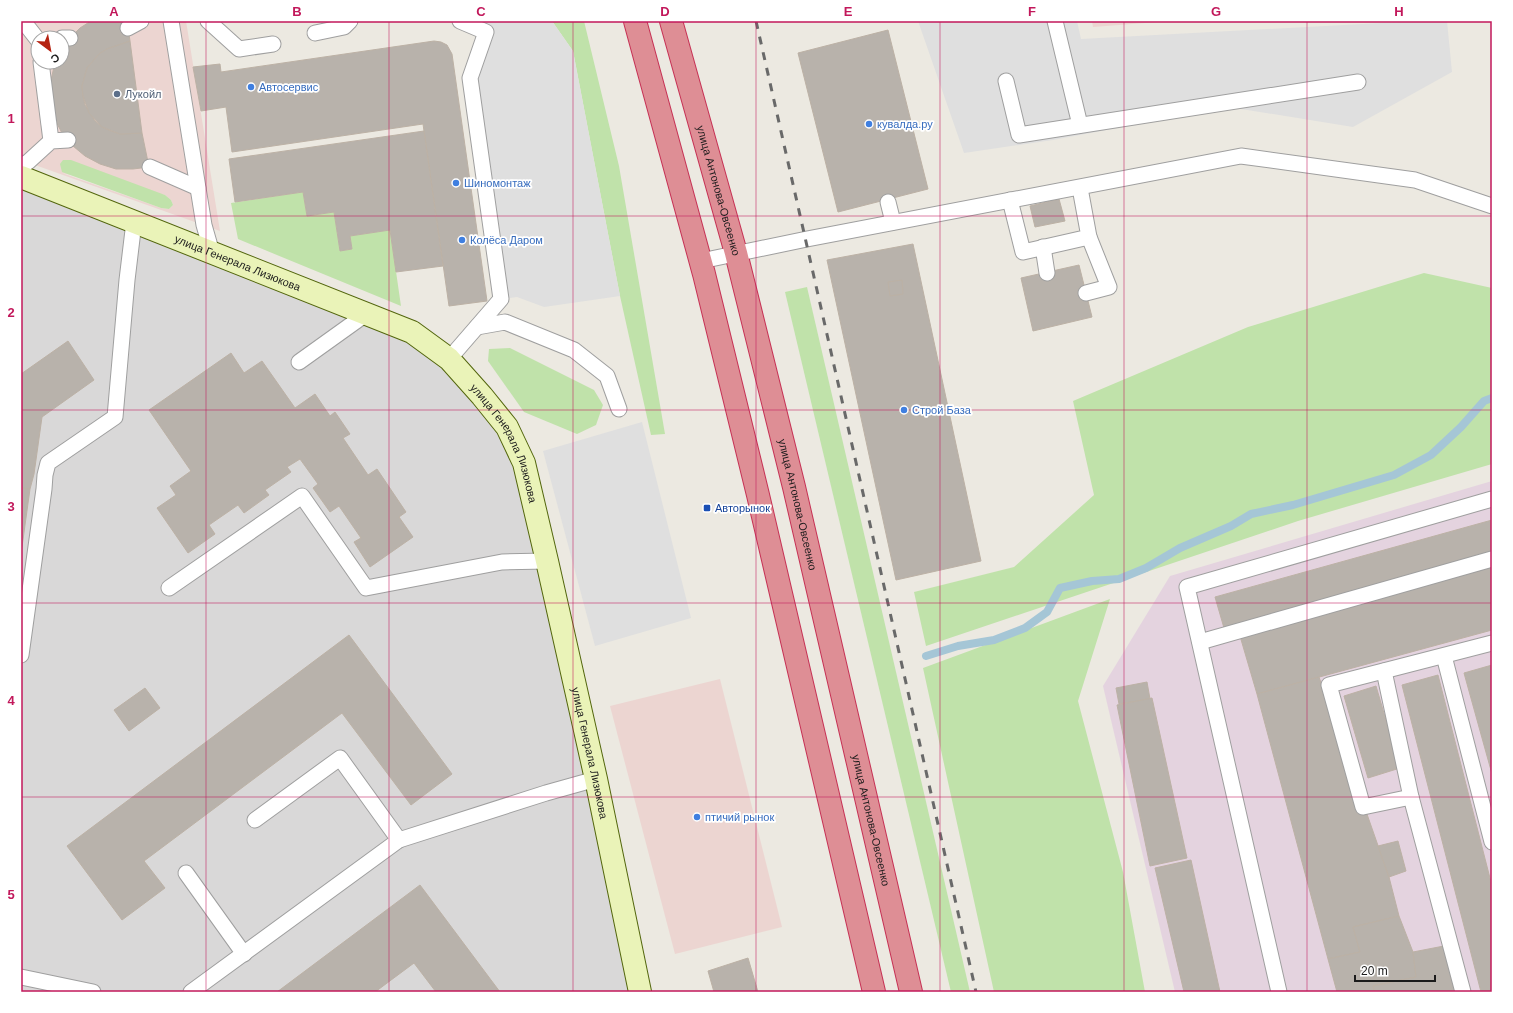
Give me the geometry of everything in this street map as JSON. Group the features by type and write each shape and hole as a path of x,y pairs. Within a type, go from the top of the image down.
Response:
{"highway":[{"path":"635,21 701,261 758,495 874,992"},
{"name":"улица Антонова-Овсеенко","path":"670,21 736,253 794,487 911,992"}],"street":[{"name":"улица Генерала Лизюкова","path":"21,177 412,332 449,359 507,427 524,463 596,779 640,992"}],"lane":[{"path":"23,21 30,30"},
{"path":"171,21 204,225 212,253"},
{"path":"208,21 239,49 272,44"},
{"path":"315,33 344,27 350,21"},
{"path":"449,359 501,299 470,78 486,32 460,21"},
{"path":"1055,21 1080,125"},
{"path":"42,70 52,141"},
{"path":"1006,81 1019,135 1358,82"},
{"path":"21,166 28,162 52,141 68,140"},
{"path":"701,261 893,222 1080,188 1241,156 1415,180 1492,206"},
{"path":"150,167 198,188"},
{"path":"1080,188 1089,237 1109,287 1086,293"},
{"path":"1010,200 1023,252 1089,237"},
{"path":"888,202 893,222"},
{"path":"21,655 44,489 39,475 48,463 115,417 134,222"},
{"path":"1043,247 1047,272"},
{"path":"299,362 366,314"},
{"path":"477,327 505,322 574,350 607,376 619,409"},
{"path":"169,588 302,496 366,588 502,562 547,561"},
{"path":"1279,992 1187,587 1492,499"},
{"path":"1200,642 1492,559"},
{"path":"1412,798 1363,807 1329,685 1492,643"},
{"path":"1444,656 1492,842"},
{"path":"1384,671 1412,798 1463,992"},
{"path":"255,820 340,758 399,840"},
{"path":"191,992 399,840 546,793 596,779"},
{"path":"186,873 244,954"},
{"path":"21,977 84,991"}],"shaded area":[{"path":"21,21 186,21 220,231 21,160","holes":["62,173 165,195 171,200 173,205 169,209 161,208"]},
{"path":"460,21 552,21 573,51 620,296 544,307 517,297 501,299 470,78 486,32"},
{"path":"918,21 1077,21 1081,39 1418,21 1447,21 1452,72 1353,127 1229,107 1053,140 964,153"},
{"path":"1092,21 1171,21 1093,27"},
{"path":"21,177 412,332 507,427 640,992 21,992"},
{"path":"642,422 691,618 595,646 543,451"},
{"path":"1492,481 1492,992 1175,992 1103,686 1170,576"},
{"name":"птичий рынок","path":"720,679 782,927 675,954 610,706"}],"green space":[{"path":"552,21 584,21 619,166 665,434 651,435 620,296 573,51"},
{"path":"63,160 71,160 165,195 171,200 173,205 169,209 161,208 62,172 60,164"},
{"path":"303,192 307,216 334,212 340,251 352,249 350,236 390,230 401,306 238,239 231,203"},
{"path":"1424,273 1492,288 1492,464 1298,521 926,646 914,592 1014,567 1094,495 1073,401 1248,327"},
{"path":"807,287 970,992 951,992 785,292"},
{"path":"510,348 594,390 603,405 596,425 577,434 524,412 488,361 489,349"},
{"path":"1110,599 1078,701 1123,872 1145,992 994,992 923,668"}],"building":[{"path":"91,21 127,21 130,41 107,49 99,54 87,68 82,86 83,96 85,105 95,121 102,127 120,134 142,133 149,167 116,169 100,164 85,156 73,146 62,133 54,118 50,85 53,70 70,70 70,38 80,28"},
{"path":"888,30 928,189 838,212 798,53"},
{"path":"130,41 142,133 120,134 102,127 89,113 83,96 82,86 87,68 99,54 107,49"},
{"path":"434,41 447,45 452,54 487,301 449,306 423,124 232,152 226,107 201,111 193,67 220,64 221,72"},
{"path":"424,131 443,266 396,272 390,230 350,236 352,249 340,251 334,212 307,216 303,192 235,202 229,159"},
{"path":"1059,199 1065,221 1035,227 1030,206"},
{"name":"Строй База","path":"913,244 981,561 896,580 827,260"},
{"path":"1079,265 1092,317 1033,331 1021,278"},
{"path":"902,280 903,294 890,296 888,282"},
{"path":"68,341 94,380 42,417 34,474 30,489 21,488 21,374"},
{"path":"231,353 244,373 262,361 295,408 315,394 330,416 335,412 350,434 343,438 368,475 377,469 406,512 399,517 413,537 370,567 354,542 361,538 339,506 330,512 313,488 318,484 300,459 287,467 291,472 265,490 269,495 244,513 238,505 209,525 215,534 188,553 157,508 176,495 170,486 191,471 149,410"},
{"path":"21,488 30,489 21,554"},
{"path":"1492,520 1492,553 1224,628 1215,597"},
{"path":"1492,567 1492,630 1257,694 1240,636"},
{"path":"349,635 452,774 411,805 342,713 144,861 165,888 122,920 67,846"},
{"path":"1492,665 1492,774 1464,673"},
{"path":"1438,675 1492,886 1492,992 1481,992 1402,685"},
{"path":"1319,677 1389,877 1399,916 1353,927 1360,952 1328,959 1257,694"},
{"path":"1147,682 1150,699 1119,704 1116,688"},
{"path":"1376,686 1400,768 1368,778 1344,696"},
{"path":"145,688 160,708 129,731 114,710"},
{"path":"1152,698 1187,858 1150,866 1117,705"},
{"path":"1398,841 1406,871 1389,877 1378,846"},
{"path":"1191,860 1220,992 1184,992 1155,868"},
{"path":"420,885 500,992 436,992 414,963 375,992 277,992"},
{"path":"1399,916 1413,952 1416,977 1373,986 1375,992 1337,992 1328,959 1360,952 1353,927"},
{"path":"1449,945 1461,992 1375,992 1373,986 1416,977 1413,952"},
{"path":"748,958 758,992 714,992 708,971"}],"waterway":[{"path":"926,656 958,646 994,640 1025,628 1047,612 1060,588 1092,581 1119,579 1146,568 1180,548 1231,526 1251,514 1293,505 1394,475 1431,455 1461,427 1484,401 1492,398"}],"railway":[{"path":"756,21 976,992"}],"place":[{"name":"Автосервис","path":"251,87"},
{"name":"Лукойл","path":"117,94"},
{"name":"кувалда.ру","path":"869,124"},
{"name":"Шиномонтаж","path":"456,183"},
{"name":"Колёса Даром","path":"462,240"},
{"name":"Строй База","path":"904,410"},
{"name":"Авторынок","path":"707,508"},
{"name":"птичий рынок","path":"697,817"}]}
